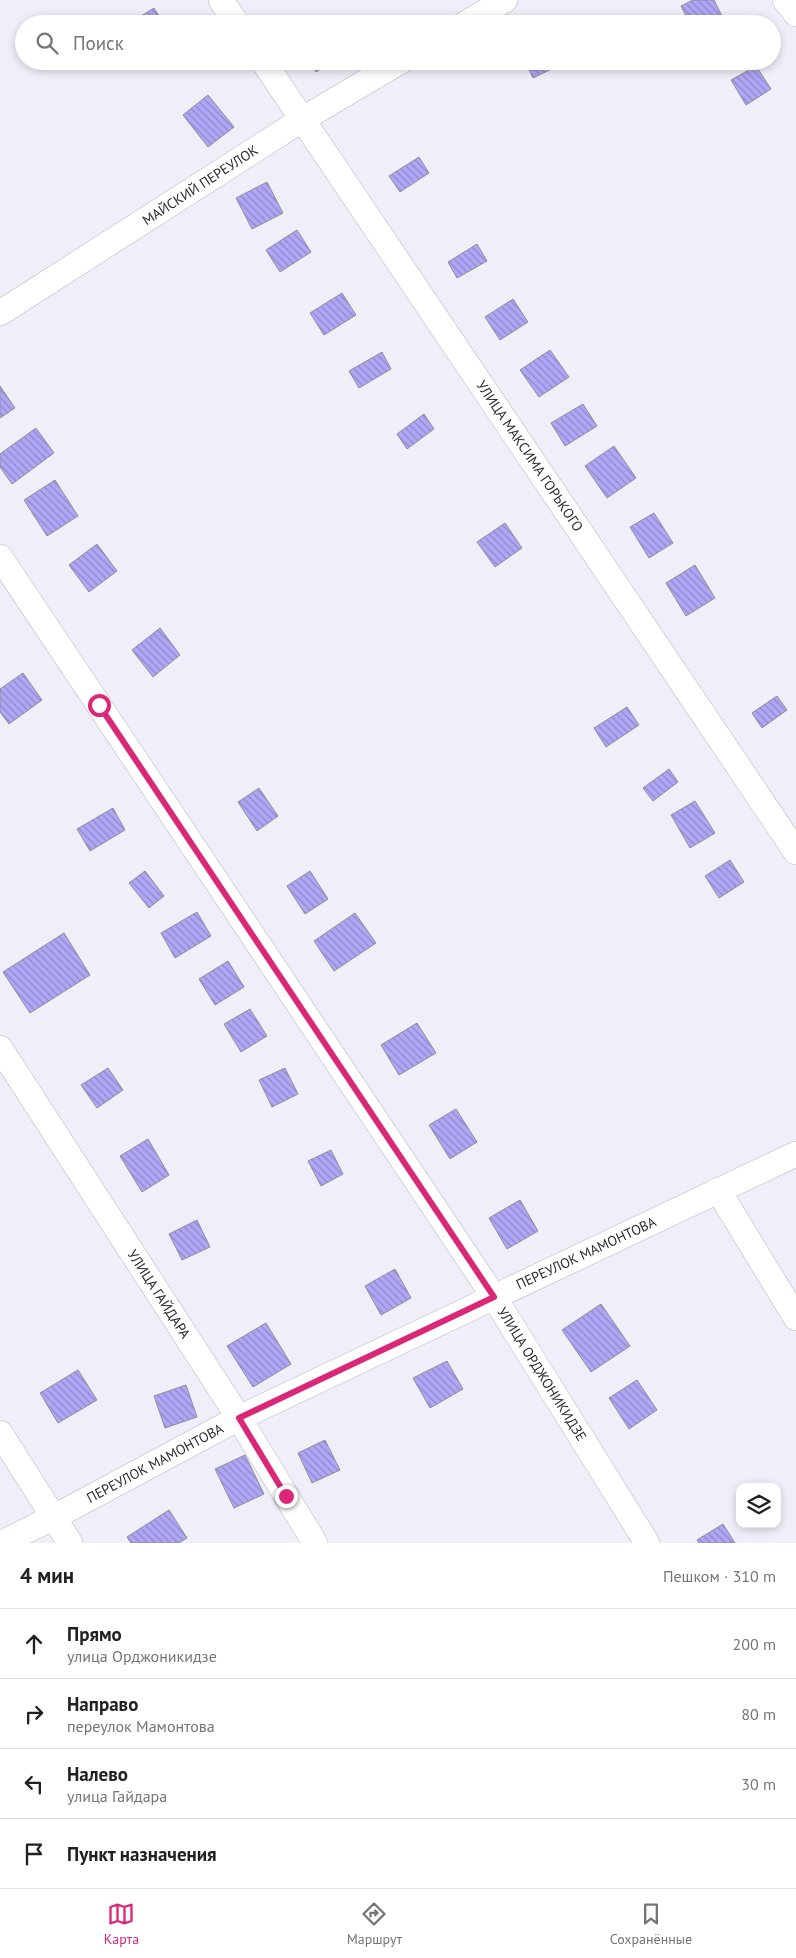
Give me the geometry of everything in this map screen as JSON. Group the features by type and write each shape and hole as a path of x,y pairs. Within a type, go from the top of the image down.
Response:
{"street":[{"path":"221,0 232,15"},
{"path":"480,15 505,0"},
{"path":"785,0 796,14"},
{"name":"УЛИЦА МАКСИМА ГОРЬКОГО","path":"269,70 796,852"},
{"name":"МАЙСКИЙ ПЕРЕУЛОК","path":"0,313 303,119 387,70"},
{"name":"УЛИЦА ОРДЖОНИКИДЗЕ","path":"0,557 494,1297 647,1543"},
{"name":"УЛИЦА ГАЙДАРА","path":"0,1048 239,1418 315,1543"},
{"name":"ПЕРЕУЛОК МАМОНТОВА","path":"2,1543 54,1518 239,1418 796,1154"},
{"path":"718,1190 796,1318"},
{"path":"0,1433 70,1543"}],"building":[{"path":"693,0 714,0 722,15 686,15 681,6"},
{"path":"154,8 158,15 143,15"},
{"path":"529,70 550,70 533,78"},
{"path":"749,70 759,70 771,89 746,105 731,80"},
{"path":"208,95 234,127 208,147 183,115"},
{"path":"419,157 429,173 400,192 389,176"},
{"path":"267,182 283,213 252,229 236,198"},
{"path":"297,230 311,252 280,272 266,250"},
{"path":"477,244 487,261 457,278 448,262"},
{"path":"342,293 356,315 324,335 310,313"},
{"path":"513,299 528,322 500,340 485,317"},
{"path":"550,350 569,377 539,397 520,370"},
{"path":"382,352 391,369 359,388 349,371"},
{"path":"0,386 15,408 0,418"},
{"path":"583,404 597,426 565,446 551,423"},
{"path":"424,414 434,429 407,449 397,434"},
{"path":"36,428 54,453 12,484 0,467 0,454"},
{"path":"614,446 636,478 607,498 585,466"},
{"path":"55,480 78,516 47,536 24,500"},
{"path":"654,513 673,543 649,558 630,527"},
{"path":"505,523 522,548 495,567 477,542"},
{"path":"97,544 117,571 89,592 69,565"},
{"path":"695,565 715,598 686,616 666,583"},
{"path":"160,628 180,655 153,677 132,650"},
{"path":"23,673 42,700 9,724 0,712 0,689"},
{"path":"777,696 787,710 762,728 752,713"},
{"path":"627,707 639,725 606,747 594,728"},
{"path":"669,769 678,782 653,801 643,788"},
{"path":"259,788 278,816 257,831 238,802"},
{"path":"695,801 715,833 690,848 671,815"},
{"path":"113,808 125,830 90,851 77,829"},
{"path":"730,860 744,882 719,898 705,876"},
{"path":"145,871 164,896 149,908 129,883"},
{"path":"310,871 328,899 305,914 287,886"},
{"path":"197,912 211,936 175,958 161,933"},
{"path":"355,913 376,943 334,971 314,941"},
{"path":"64,933 90,975 30,1013 3,972"},
{"path":"228,961 244,987 215,1005 199,979"},
{"path":"250,1009 267,1036 241,1052 224,1024"},
{"path":"417,1023 436,1053 399,1075 381,1045"},
{"path":"108,1068 123,1090 97,1108 81,1085"},
{"path":"285,1068 298,1094 272,1107 259,1080"},
{"path":"456,1109 477,1142 450,1159 429,1125"},
{"path":"148,1139 169,1175 142,1192 120,1156"},
{"path":"331,1150 343,1174 321,1186 308,1161"},
{"path":"520,1200 538,1231 507,1249 489,1218"},
{"path":"197,1220 210,1247 182,1260 169,1234"},
{"path":"395,1269 411,1298 381,1315 365,1286"},
{"path":"601,1304 630,1346 591,1372 562,1330"},
{"path":"266,1323 291,1364 253,1387 227,1346"},
{"path":"447,1361 463,1389 430,1408 413,1378"},
{"path":"78,1370 97,1400 58,1423 40,1393"},
{"path":"637,1380 657,1410 629,1429 609,1398"},
{"path":"186,1385 197,1417 165,1428 154,1396"},
{"path":"325,1440 340,1470 312,1483 298,1453"},
{"path":"245,1455 264,1494 234,1508 215,1469"},
{"path":"169,1510 187,1538 179,1543 131,1543 127,1537"},
{"path":"723,1524 735,1543 699,1543 697,1540"}],"route":[{"path":"99,705 494,1297 239,1418 286,1496"}]}
